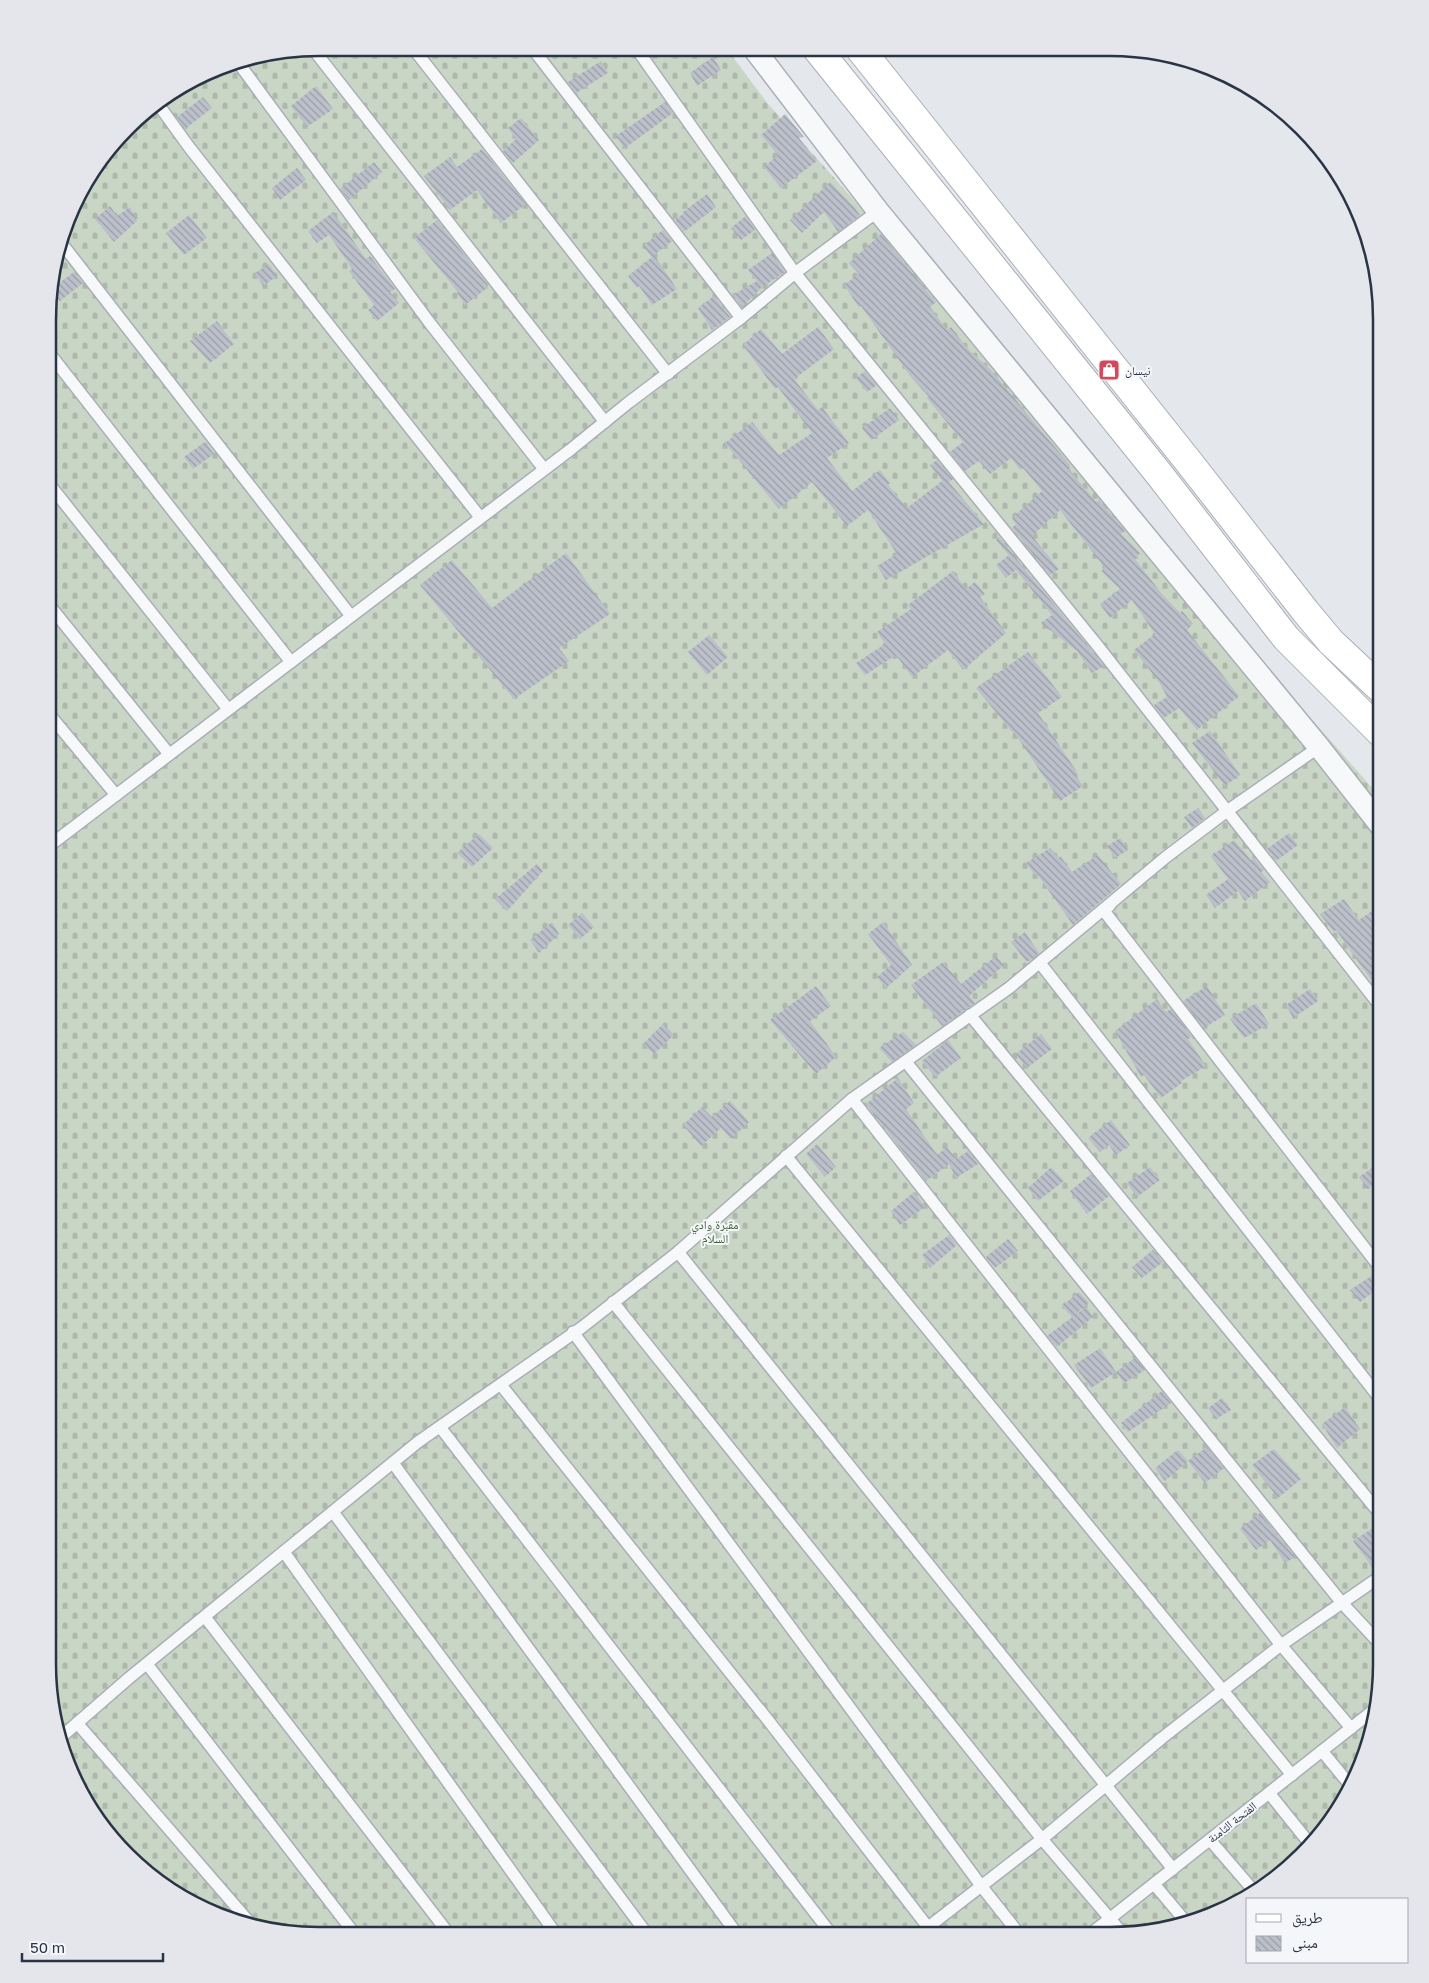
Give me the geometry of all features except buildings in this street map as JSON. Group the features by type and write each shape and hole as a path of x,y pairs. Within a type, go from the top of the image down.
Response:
{"main road":[{"path":"823,56 1159,474 1286,638 1373,718"},
{"path":"866,56 1182,453 1306,612 1331,642 1373,681"}],"street":[{"path":"759,56 878,211 1319,747 1373,816"}],"lane":[{"path":"319,56 604,422"},
{"path":"419,56 668,374"},
{"path":"538,56 741,318"},
{"path":"642,56 796,273 1097,645 1373,997"},
{"path":"242,68 429,322 544,469"},
{"path":"162,109 189,147 480,517"},
{"path":"56,840 544,469 878,211"},
{"path":"66,249 351,616"},
{"path":"56,362 291,662"},
{"path":"56,493 228,709"},
{"path":"56,614 169,754"},
{"path":"56,722 116,795"},
{"path":"65,1733 393,1463 440,1427 501,1386 678,1252 852,1099 1009,988 1166,857 1227,811 1319,747"},
{"path":"1117,897 1104,910 1211,1052 1373,1259"},
{"path":"1040,963 1373,1390"},
{"path":"970,1015 1373,1505"},
{"path":"906,1062 1342,1603 1373,1636"},
{"path":"852,1099 1281,1645 1350,1728"},
{"path":"786,1156 1292,1775"},
{"path":"678,1252 1104,1786 1173,1869"},
{"path":"613,1302 1042,1839 1117,1927"},
{"path":"573,1332 982,1887 1014,1927"},
{"path":"501,1386 771,1724 929,1927"},
{"path":"440,1427 826,1927"},
{"path":"393,1463 732,1927"},
{"path":"333,1512 642,1927"},
{"path":"284,1552 551,1927"},
{"path":"935,1927 1104,1786 1281,1645 1373,1582"},
{"path":"205,1617 444,1927"},
{"path":"147,1664 349,1927"},
{"name":"الفتحة الثامنة","path":"1101,1927 1368,1715"},
{"path":"77,1722 244,1916"},
{"path":"1322,1751 1346,1780"},
{"path":"1269,1793 1306,1839"},
{"path":"1210,1840 1249,1886"},
{"path":"1154,1884 1182,1917"}],"green space":[{"name":"مقبرة وادي السلام","path":"320,56 732,56 768,104 922,276 1373,789 1373,1663 1368,1715 1353,1764 1346,1780 1318,1824 1296,1850 1270,1872 1226,1900 1194,1913 1161,1922 1109,1927 320,1927 268,1922 219,1907 203,1900 159,1872 133,1850 111,1824 83,1780 76,1764 61,1715 57,1681 56,320 61,268 76,219 101,173 133,133 173,101 203,83 251,65 268,61"}],"place":[{"name":"نيسان","path":"1109,370"}]}
